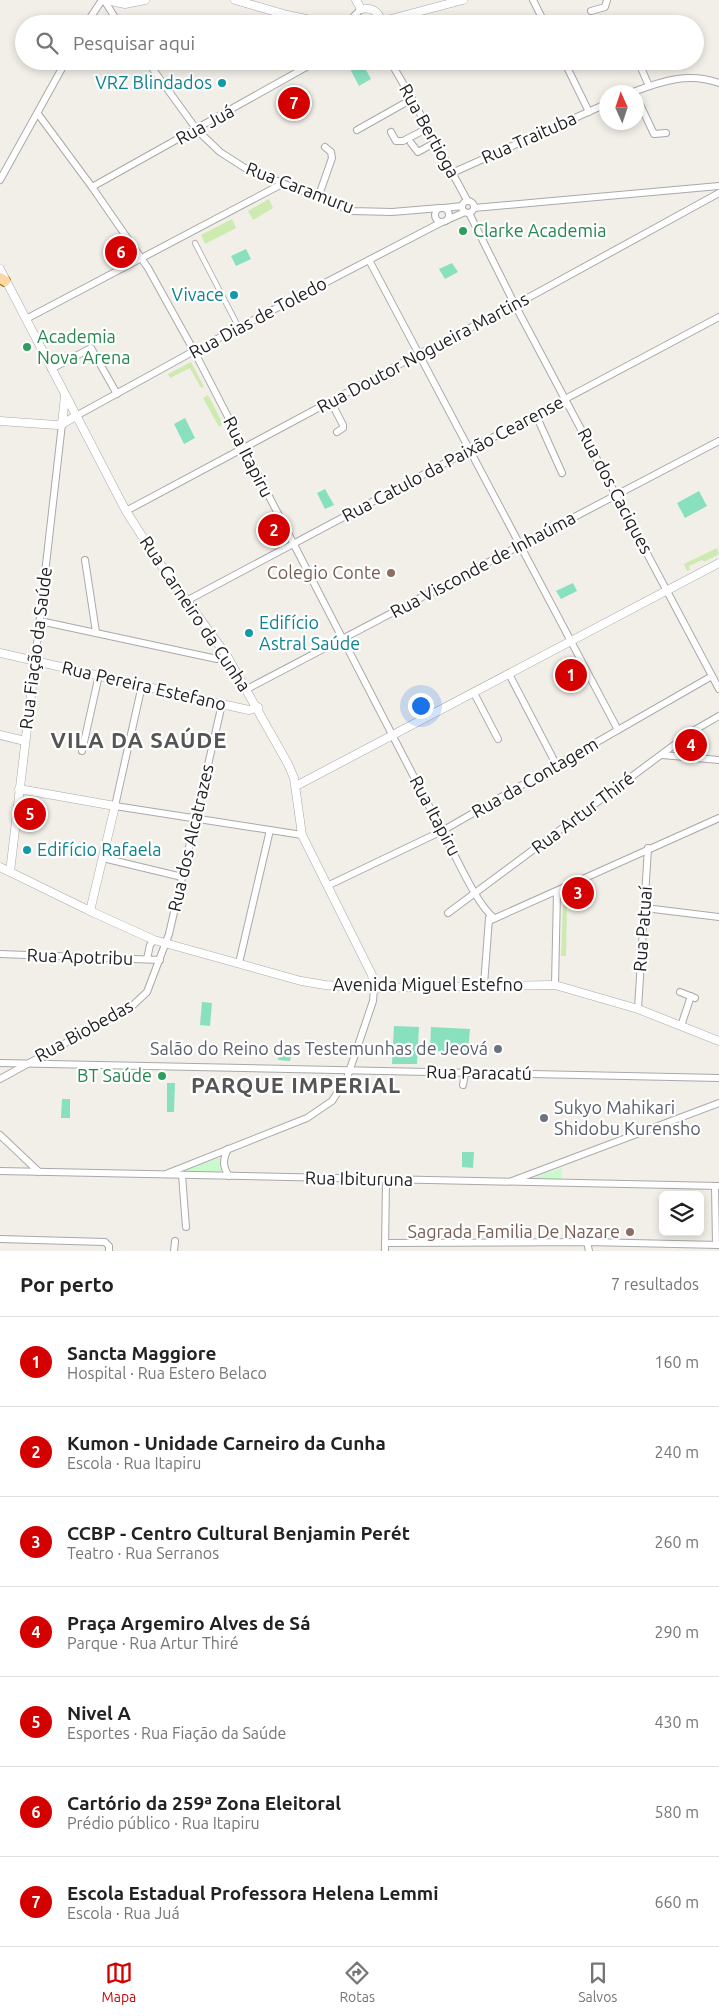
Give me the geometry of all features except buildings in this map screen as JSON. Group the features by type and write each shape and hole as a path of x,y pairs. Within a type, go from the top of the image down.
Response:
{"street":[{"path":"104,0 124,4 145,0"},
{"path":"93,15 104,0"},
{"path":"104,0 113,15"},
{"path":"235,0 286,15"},
{"path":"356,0 361,9"},
{"path":"410,15 463,0"},
{"path":"533,0 540,15"},
{"path":"591,11 605,7 607,0"},
{"path":"355,15 361,9 366,8 375,10 379,15"},
{"path":"0,180 61,70"},
{"name":"Rua Caramuru","path":"153,70 197,130 220,152 259,175 360,212 467,208 719,186"},
{"name":"Rua Juá","path":"92,187 301,70"},
{"name":"Rua Bertioga","path":"395,70 436,142 467,208"},
{"path":"568,70 589,112"},
{"path":"642,70 649,86"},
{"path":"644,88 666,80 685,77 702,78 719,83"},
{"path":"357,130 412,99"},
{"name":"Rua Traituba","path":"452,173 599,107"},
{"path":"644,113 654,134 666,133"},
{"name":"Rua Itapiru","path":"38,114 142,257 194,351 442,831 491,918"},
{"path":"391,132 396,141 402,142 428,128"},
{"path":"410,143 418,152 436,142"},
{"path":"318,198 332,158 332,152 325,147"},
{"path":"26,319 282,184"},
{"name":"Rua Doutor Nogueira Martins","path":"126,511 419,354 515,305 719,193"},
{"path":"442,208 449,214 444,221 436,219 435,216 435,213 442,208"},
{"name":"Rua Dias de Toledo","path":"76,416 194,351 467,208"},
{"name":"Rua dos Caciques","path":"467,208 515,305 567,398 719,689"},
{"path":"195,243 239,328"},
{"path":"369,260 618,730"},
{"name":"Rua Carneiro da Cunha","path":"0,269 3,280 26,319 126,511 156,558 227,656 288,764 296,786 302,835 372,975 374,988"},
{"name":"Rua Catulo da Paixão Cearense","path":"188,600 719,317"},
{"path":"51,369 91,348 116,394"},
{"path":"65,396 65,423"},
{"path":"331,402 342,424 342,428 338,432"},
{"path":"536,415 562,473"},
{"path":"65,423 76,416"},
{"path":"0,421 80,425"},
{"name":"Rua Fiação da Saúde","path":"10,872 65,423"},
{"name":"Rua Visconde de Inhaúma","path":"247,689 719,441"},
{"path":"85,560 96,632"},
{"path":"296,786 719,563"},
{"path":"40,620 217,659 227,656"},
{"name":"Rua Pereira Estefano","path":"0,653 249,710 258,708"},
{"path":"509,674 557,766"},
{"path":"82,751 99,676"},
{"name":"Rua da Contagem","path":"327,886 442,831 712,676"},
{"path":"90,911 142,685"},
{"path":"474,693 498,739"},
{"name":"Rua dos Alcatrazes","path":"166,943 222,704"},
{"name":"Rua Artur Thiré","path":"448,912 662,754 719,716"},
{"path":"0,735 26,741"},
{"path":"662,754 719,760"},
{"path":"19,789 302,835"},
{"path":"484,985 491,918 557,892 648,848 719,818"},
{"path":"239,963 270,830"},
{"name":"Rua Patuaí","path":"638,1009 648,848"},
{"path":"103,858 182,878"},
{"name":"Avenida Miguel Estefno","path":"0,868 154,940 314,984 374,988 555,985 638,1009 719,1042"},
{"path":"555,985 557,892"},
{"path":"644,908 719,917"},
{"path":"148,959 150,945 154,940"},
{"name":"Rua Biobedas","path":"0,1080 139,1000 147,992 166,943"},
{"name":"Rua Apotribu","path":"0,954 160,960"},
{"path":"163,1175 317,1113 337,1094 349,1070 372,1001 374,988"},
{"path":"680,992 693,997 681,1026"},
{"name":"Rua Paracatú","path":"0,1063 719,1078"},
{"path":"463,1085 464,1073"},
{"path":"508,1183 719,1103"},
{"path":"0,1135 39,1172"},
{"path":"228,1149 223,1162 229,1176"},
{"name":"Rua Ibituruna","path":"0,1171 717,1186"},
{"path":"182,1176 186,1227"},
{"path":"385,1251 386,1180"},
{"path":"385,1243 588,1242 718,1245 717,1186"},
{"path":"0,1240 105,1242 109,1246 109,1251"},
{"path":"174,1251 175,1241"},
{"path":"588,1242 589,1251"}],"green space":[{"path":"351,70 366,70 371,79 359,86"},
{"path":"269,199 273,208 253,220 248,211"},
{"path":"232,219 236,228 205,244 201,235"},
{"path":"246,249 251,259 236,266 231,256"},
{"path":"452,263 458,272 445,279 439,269"},
{"path":"191,362 204,387 201,388 190,368 170,378 168,374"},
{"path":"208,395 223,424 219,427 203,398"},
{"path":"185,418 195,438 184,444 174,424"},
{"path":"325,489 334,505 325,509 317,493"},
{"path":"699,491 707,506 685,518 677,503"},
{"path":"717,548 719,554 704,562 702,560 689,566 690,570 687,571 684,564"},
{"path":"573,583 577,591 561,599 556,591"},
{"path":"563,905 567,905 566,956 561,956"},
{"path":"202,1002 212,1003 210,1026 200,1025"},
{"path":"394,1026 419,1027 417,1064 392,1064"},
{"path":"431,1027 470,1029 468,1052 430,1051"},
{"path":"281,1043 293,1044 290,1061 278,1060"},
{"path":"167,1083 175,1083 174,1112 167,1112"},
{"path":"62,1099 70,1099 70,1118 61,1118"},
{"path":"462,1152 474,1152 473,1168 462,1167"},
{"path":"220,1158 221,1173 176,1173"},
{"path":"562,1168 561,1181 530,1179"}],"place":[{"name":"VRZ Blindados","path":"222,83"},
{"name":"Escola Estadual Professora Helena Lemmi","path":"294,103"},
{"name":"Clarke Academia","path":"463,231"},
{"name":"Cartório da 259ª Zona Eleitoral","path":"121,252"},
{"name":"Vivace","path":"234,295"},
{"name":"Academia Nova Arena","path":"27,347"},
{"name":"Kumon - Unidade Carneiro da Cunha","path":"274,530"},
{"name":"Colegio Conte","path":"391,573"},
{"name":"Edifício Astral Saúde","path":"249,633"},
{"name":"Sancta Maggiore","path":"571,675"},
{"name":"Praça Argemiro Alves de Sá","path":"691,745"},
{"name":"Nivel A","path":"30,814"},
{"name":"Edifício Rafaela","path":"27,850"},
{"name":"CCBP - Centro Cultural Benjamin Perét","path":"578,893"},
{"name":"Salão do Reino das Testemunhas de Jeová","path":"498,1049"},
{"name":"BT Saúde","path":"162,1076"},
{"name":"Sukyo Mahikari Shidobu Kurensho","path":"544,1118"},
{"name":"Sagrada Familia De Nazare","path":"630,1232"}],"district":[{"name":"VILA DA SAÚDE","path":"139,740"},
{"name":"PARQUE IMPERIAL","path":"296,1085"}]}
